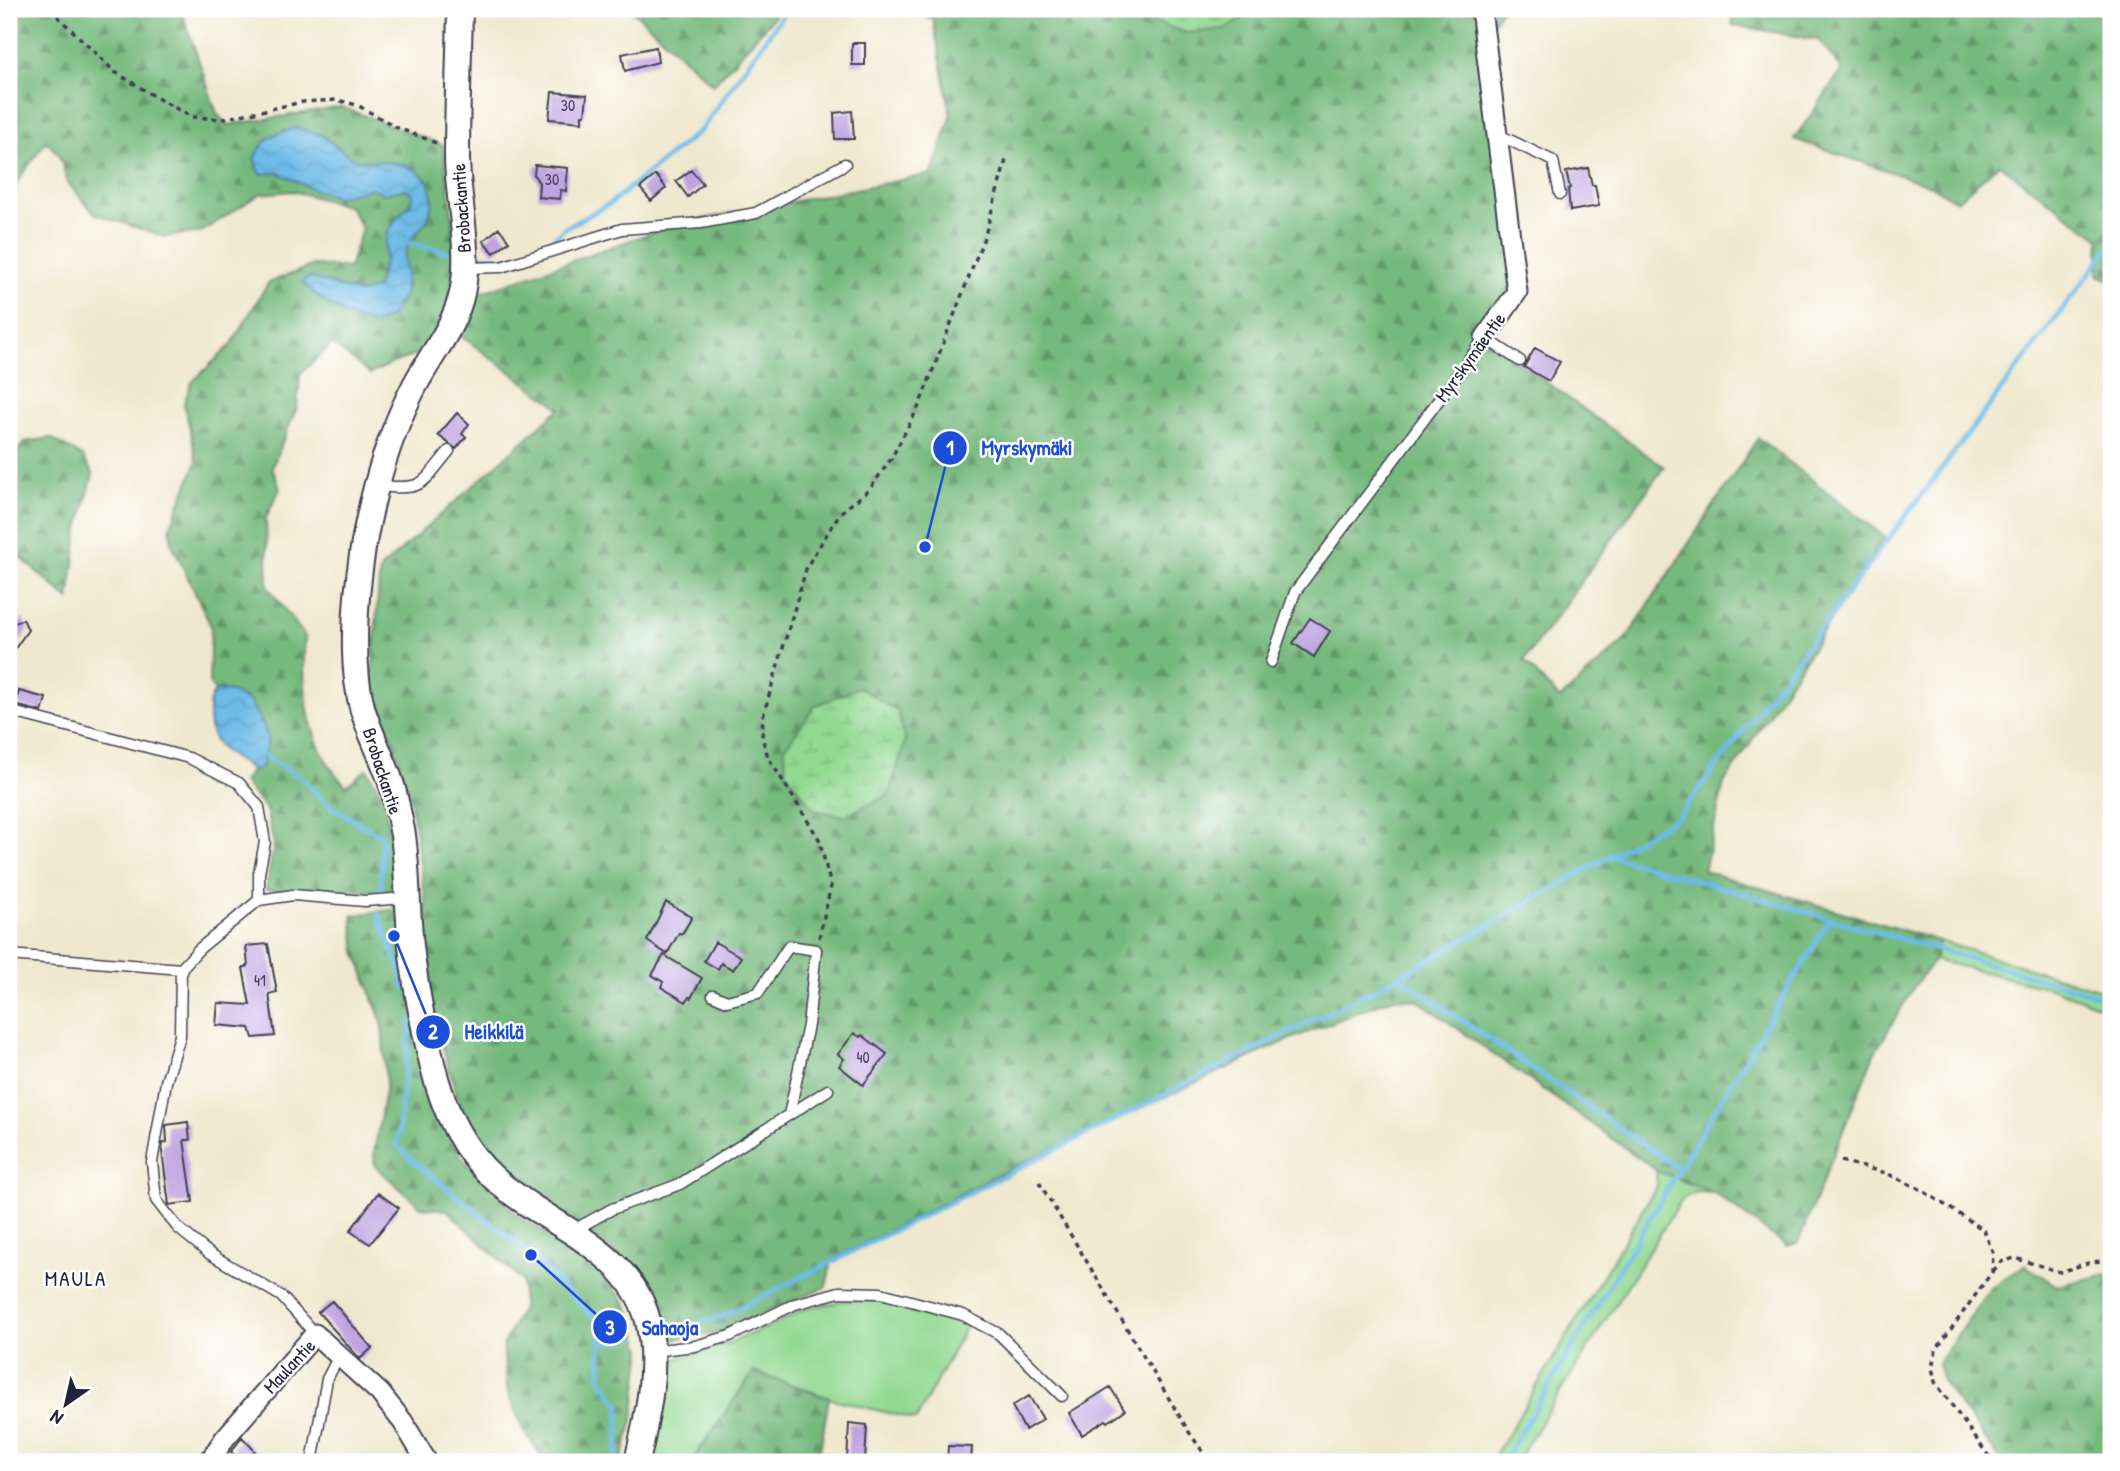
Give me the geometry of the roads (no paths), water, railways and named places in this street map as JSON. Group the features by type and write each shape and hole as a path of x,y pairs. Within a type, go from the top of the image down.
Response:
{"street":[{"name":"Brobackantie","path":"460,9 458,148 465,268 461,299 414,387 392,438 377,486 357,594 356,676 370,732 393,787 403,836 416,987 432,1066 449,1116 469,1152 495,1180 572,1231 617,1267 638,1295 648,1321 652,1351 652,1386 637,1462"},
{"name":"Myrskymäentie","path":"1481,9 1517,292 1485,338"},
{"name":"Maulantie","path":"209,1462 225,1438 315,1334 380,1393 403,1422 427,1462"}],"lane":[{"path":"1497,134 1553,161 1560,194"},
{"path":"465,268 501,267 622,229 701,223 756,213 845,164"},
{"path":"1485,338 1520,361"},
{"name":"Myrskymäentie","path":"1271,662 1295,592 1485,338"},
{"path":"377,486 409,489 421,484 449,451"},
{"path":"9,711 189,758 239,783 259,807 265,842 259,873 259,900"},
{"path":"315,1334 281,1296 210,1254 178,1228 156,1200 152,1162 166,1082 180,1036 181,969 199,949 259,900 293,895 365,901 408,898"},
{"path":"713,995 727,1001 758,993 789,946 816,950 808,1025 789,1115"},
{"path":"9,955 181,969"},
{"path":"572,1231 612,1209 680,1184 828,1090"},
{"path":"652,1351 695,1346 730,1336 795,1304 839,1292 881,1293 964,1315 999,1334 1062,1396"},
{"path":"312,1462 327,1379 339,1355"}],"water":[{"path":"296,128 321,135 355,160 396,163 414,168 428,181 433,199 428,219 408,244 404,258 405,294 390,317 375,325 336,308 302,282 309,277 360,293 377,288 385,259 386,236 397,217 410,205 413,194 406,189 384,194 372,188 338,197 312,189 279,173 261,174 254,159 262,145 275,135"},
{"path":"215,691 232,692 250,702 263,725 268,741 261,768 252,770 217,743 210,728 209,717 210,701"}],"waterway":[{"path":"481,256 508,259 548,244 565,228 611,203 701,130 787,9"},
{"path":"403,242 448,252"},
{"path":"665,1330 722,1317 1399,977 1678,817 2111,245"},
{"path":"265,756 302,779 331,807 382,836 381,890"},
{"path":"1611,856 2111,999"},
{"path":"378,914 402,974 405,989"},
{"path":"1503,1462 1830,919"},
{"path":"1399,977 1679,1169"},
{"path":"411,1020 397,1145 414,1162 531,1255 600,1324 601,1379 620,1406 617,1453 612,1462"},
{"path":"600,1345 634,1337"}],"place":[{"name":"Myrskymäki","path":"925,547"},
{"name":"Heikkilä","path":"394,936"},
{"name":"Sahaoja","path":"531,1255"}],"district":[{"name":"MAULA","path":"76,1279"}]}
